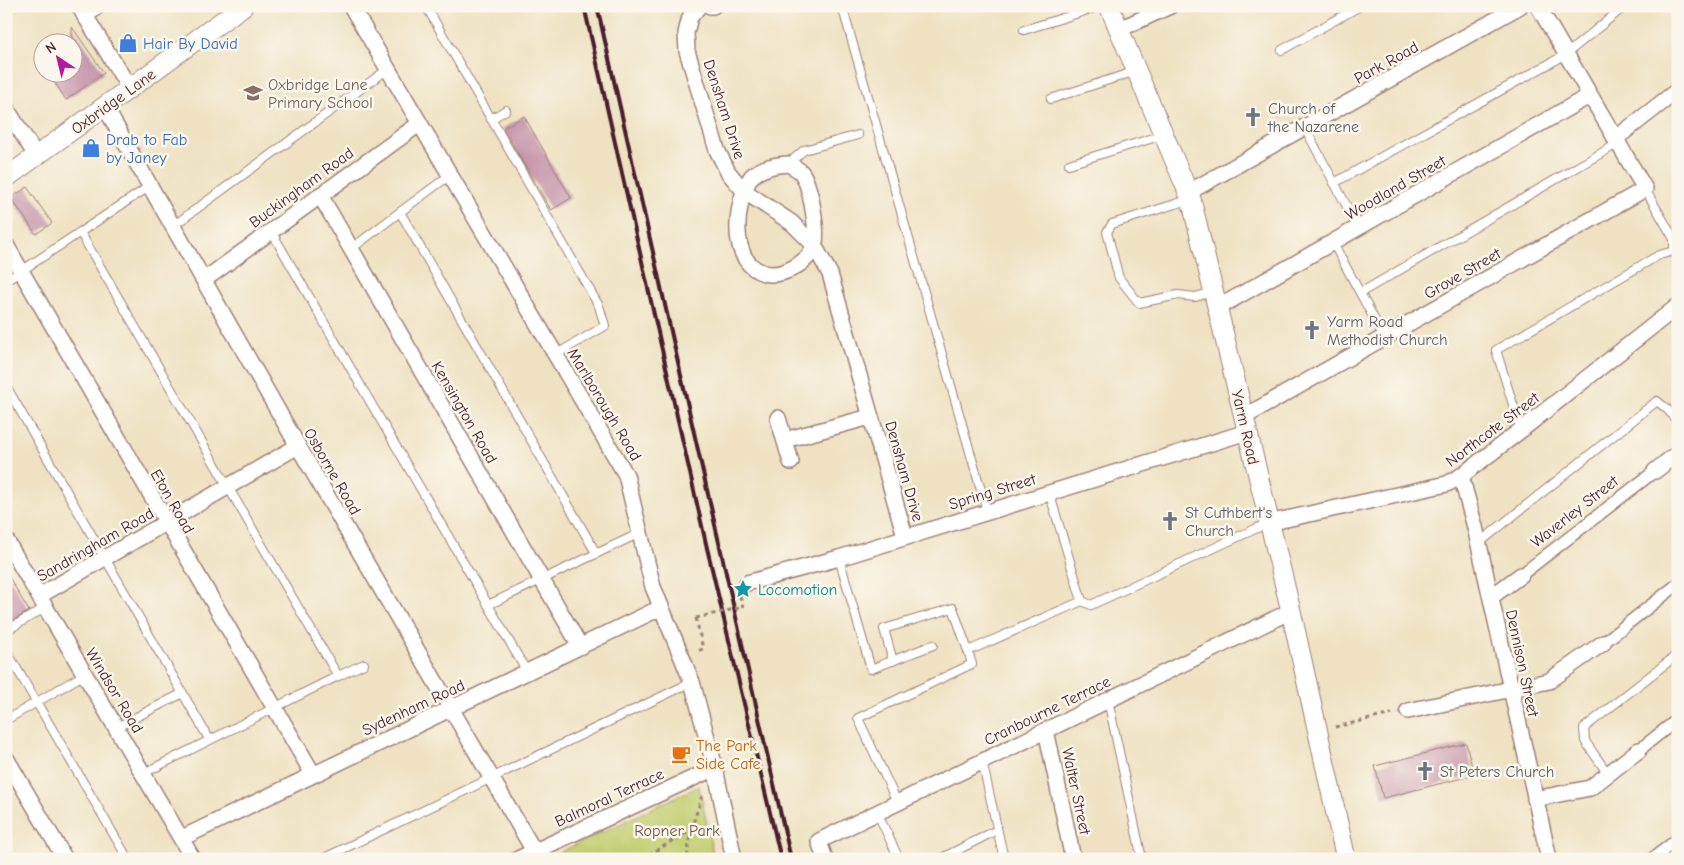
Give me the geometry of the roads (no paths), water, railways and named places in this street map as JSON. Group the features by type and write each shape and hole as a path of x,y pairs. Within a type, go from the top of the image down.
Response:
{"street":[{"path":"97,6 82,11 130,89"},
{"name":"Oxbridge Lane","path":"6,178 243,6"},
{"name":"Marlborough Road","path":"351,6 418,124 450,175 626,475 660,608 692,682 715,768 734,859"},
{"name":"Densham Drive","path":"699,6 690,18 686,33 688,50 717,150 728,172 744,192 792,223 814,246 830,274 905,536"},
{"name":"Yarm Road","path":"1109,6 1138,70 1190,196 1217,299 1268,524 1291,611 1346,859"},
{"path":"1120,29 1170,6"},
{"path":"1538,6 1644,189"},
{"name":"Park Road","path":"1190,196 1514,8"},
{"path":"1616,142 1678,90"},
{"name":"Woodland Street","path":"1217,299 1333,243 1589,96"},
{"name":"Osborne Road","path":"105,107 298,446 534,851"},
{"path":"6,108 37,157"},
{"name":"Buckingham Road","path":"204,280 418,124"},
{"path":"788,164 800,172 807,184 814,218 814,246 802,262 789,270 776,274 765,273 754,268 746,261 738,235 738,209 751,177 769,166 788,164"},
{"name":"Grove Street","path":"1246,425 1384,337 1644,189"},
{"name":"Kensington Road","path":"320,195 580,646"},
{"name":"Eton Road","path":"6,245 165,523 313,774"},
{"name":"Northcote Street","path":"1268,524 1447,484 1461,476 1678,306"},
{"name":"Densham Drive","path":"785,440 870,417"},
{"path":"778,418 791,462"},
{"name":"Spring Street","path":"747,584 839,558 1048,492 1246,425"},
{"name":"Sandringham Road","path":"43,602 105,557 298,446"},
{"name":"Waverley Street","path":"1491,597 1678,453"},
{"name":"Dennison Street","path":"1461,476 1479,543 1510,691 1549,859"},
{"name":"Windsor Road","path":"6,540 194,859"},
{"path":"1408,711 1510,691 1549,681 1603,643 1678,584"},
{"name":"Sydenham Road","path":"182,838 660,608"},
{"name":"Cranbourne Terrace","path":"825,859 819,841 1291,611"},
{"path":"1535,799 1590,788 1678,719"},
{"name":"Walter Street","path":"1046,730 1073,859"},
{"path":"6,758 66,859"},
{"name":"Balmoral Terrace","path":"518,859 715,768"},
{"path":"1652,859 1678,839"}],"lane":[{"path":"426,6 599,306 605,326 555,355"},
{"path":"842,6 987,511"},
{"path":"1024,30 1102,6"},
{"path":"1282,50 1360,6"},
{"path":"1334,182 1565,55 1625,6"},
{"path":"173,226 388,69"},
{"path":"1051,99 1138,70"},
{"path":"491,119 506,110"},
{"path":"1305,128 1359,228"},
{"path":"1069,164 1165,134"},
{"path":"788,164 804,150 858,135"},
{"path":"1360,293 1616,142"},
{"path":"351,248 450,175"},
{"path":"6,281 150,186"},
{"path":"1520,430 1496,350 1659,255 1676,255 1674,239 1644,189"},
{"path":"1190,196 1112,224 1107,232 1119,278 1139,303 1178,295 1217,299"},
{"path":"400,212 596,553"},
{"path":"271,231 527,672"},
{"path":"80,232 338,676"},
{"path":"1333,243 1384,337"},
{"path":"6,386 209,739"},
{"path":"1479,543 1657,401 1678,422"},
{"path":"1048,492 1082,601"},
{"path":"968,651 1082,601 1091,605 1268,524"},
{"path":"488,605 640,532"},
{"path":"839,558 871,669 933,646"},
{"path":"6,631 43,602"},
{"path":"893,661 884,628 953,608 972,664 858,718 897,802"},
{"path":"6,650 128,859"},
{"path":"1608,774 1585,741 1584,728 1678,654"},
{"path":"144,773 209,739 364,664"},
{"path":"6,720 85,674"},
{"path":"322,859 692,682"},
{"path":"117,727 183,693"},
{"path":"1108,700 1142,859"},
{"path":"982,760 1004,859"},
{"path":"877,812 900,859"},
{"path":"940,859 997,830"}],"railway":[{"path":"584,6 707,548 781,859"},
{"path":"597,6 791,859"}],"place":[{"name":"Hair By David","path":"128,43"},
{"name":"Oxbridge Lane Primary School","path":"253,93"},
{"name":"Church of the Nazarene","path":"1253,117"},
{"name":"Drab to Fab by Janey","path":"91,148"},
{"name":"Yarm Road Methodist Church","path":"1312,330"},
{"name":"St Cuthbert's Church","path":"1170,521"},
{"name":"Locomotion","path":"743,589"},
{"name":"The Park Side Cafe","path":"681,754"},
{"name":"St Peters Church","path":"1425,771"}],"park label":[{"name":"Ropner Park","path":"677,830"}]}
